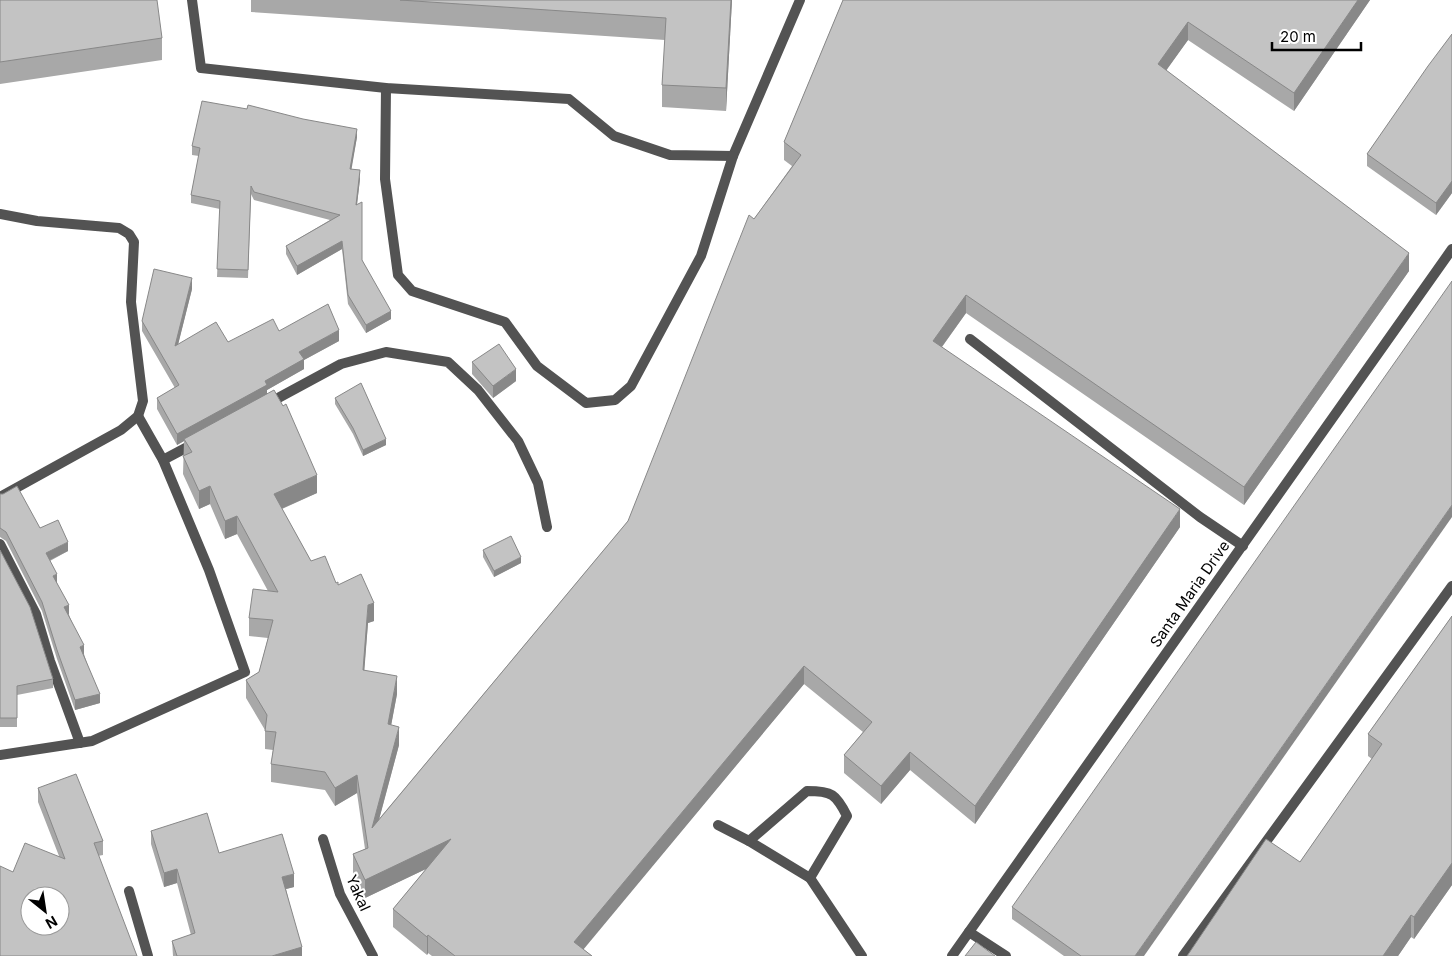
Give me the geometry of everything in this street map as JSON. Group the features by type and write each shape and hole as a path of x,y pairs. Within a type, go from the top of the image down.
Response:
{"street":[{"path":"192,0 201,68 386,88 569,99 614,136 670,155 733,156"},
{"path":"386,88 385,179 398,275 412,290 505,322 537,366 586,403 615,400 631,386 701,256 733,156 800,0"},
{"path":"0,214 37,221 119,228 130,234 134,242 131,302 143,401 138,416 120,430 0,497"},
{"name":"Santa Maria Drive","path":"952,956 1452,249"},
{"path":"970,339 1200,518 1243,546"},
{"path":"256,410 341,364 386,352 448,362 478,390 518,441 538,483 547,527"},
{"path":"0,755 92,741 245,672 210,570 163,460 138,416"},
{"path":"163,460 205,437"},
{"path":"0,544 36,614 50,661 80,743"},
{"path":"1183,956 1452,586"},
{"path":"749,841 807,790 824,791 838,799 846,816 810,878"},
{"path":"718,825 749,841 810,878 862,956"},
{"name":"Yakal","path":"323,839 340,894 373,956"},
{"path":"129,891 148,956"},
{"path":"969,932 1006,956"}],"building":[{"path":"0,0 157,0 162,38 0,62"},
{"path":"400,0 731,0 726,88 662,85 666,18"},
{"path":"843,0 1358,0 1294,93 1188,22 1158,64 1409,253 1244,487 966,295 933,341 1180,509 975,806 910,752 881,786 844,755 872,722 804,666 574,942 592,956 455,956 428,935 427,937 393,909 451,839 365,880 353,854 368,848 357,775 335,788 325,772 271,764 276,732 265,731 267,715 246,680 259,672 273,620 249,618 253,589 278,592 237,516 225,521 210,486 199,491 183,456 192,452 184,439 274,390 283,406 286,404 317,475 274,494 311,561 325,556 338,585 361,574 374,603 368,605 363,670 397,676 388,724 399,727 372,828 628,521 749,215 754,219 801,155 784,142"},
{"path":"1452,34 1452,181 1436,203 1367,154"},
{"path":"202,101 247,109 248,105 303,119 357,129 350,169 360,170 356,205 362,202 362,260 391,311 366,325 348,295 342,241 297,266 286,246 340,215 254,192 251,186 248,270 217,269 220,201 191,195 200,148 192,146"},
{"path":"154,269 192,278 175,346 216,322 228,342 273,319 279,331 328,304 339,330 299,352 304,359 265,381 267,385 177,434 157,398 179,385 142,321"},
{"path":"1452,281 1452,505 1135,956 1081,956 1012,907"},
{"path":"499,344 516,369 493,386 472,362"},
{"path":"361,383 386,439 363,450 353,428 335,398"},
{"path":"17,486 40,528 58,520 68,542 46,553 57,574 53,576 69,605 64,607 84,645 80,647 100,694 75,700 42,602 6,532 0,528 0,494"},
{"path":"511,536 521,557 494,571 483,550"},
{"path":"0,550 30,607 53,679 17,686 17,718 0,718"},
{"path":"1452,616 1452,863 1414,917 1411,915 1383,956 1187,956 1266,839 1300,862 1382,744 1368,734"},
{"path":"76,774 103,841 94,843 137,956 0,956 0,866 13,872 25,843 65,859 38,788"},
{"path":"207,813 219,853 282,834 294,874 282,877 302,947 272,956 177,956 172,941 195,933 177,869 164,873 151,831"},
{"path":"976,942 995,956 965,956"}]}
